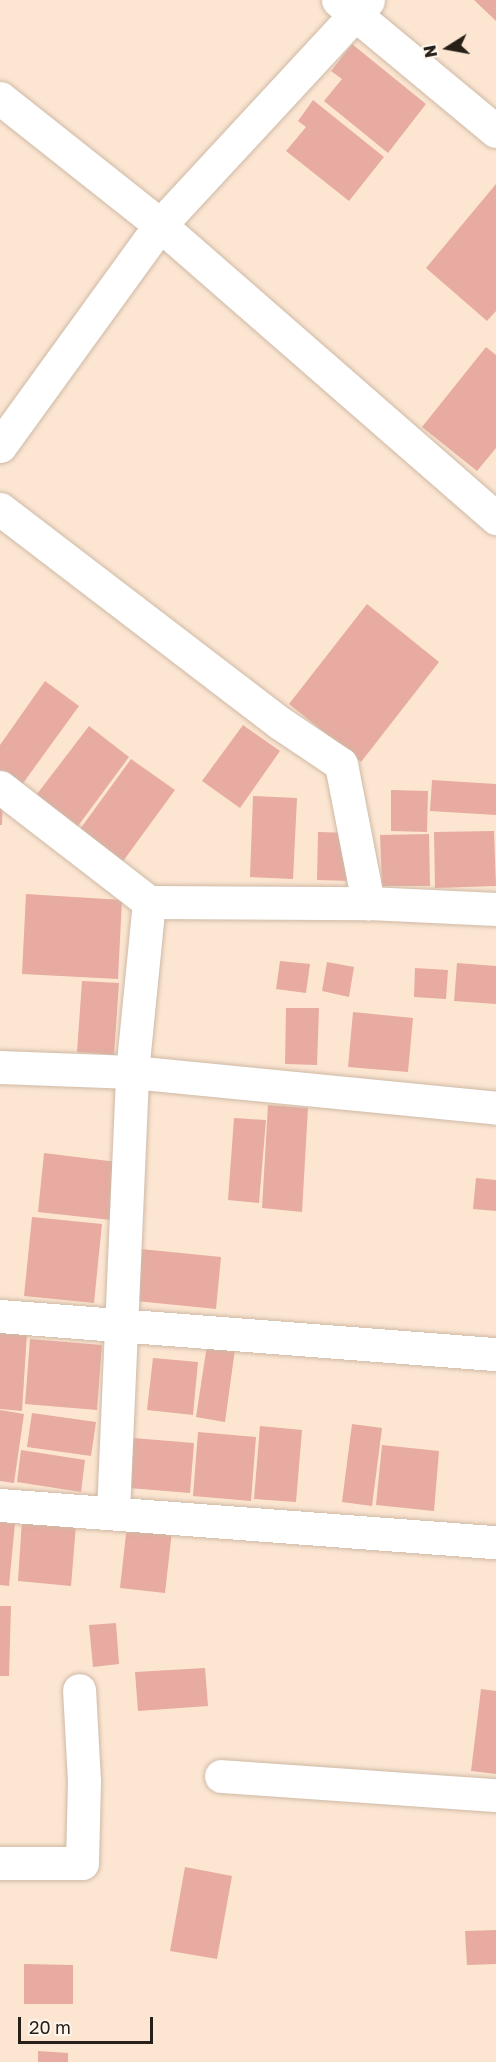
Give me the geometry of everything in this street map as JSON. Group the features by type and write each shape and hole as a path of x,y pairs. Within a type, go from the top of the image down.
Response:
{"street":[{"path":"0,446 160,225 354,4 496,131"},
{"path":"0,98 160,225 496,518"},
{"path":"0,509 280,723 342,764 368,903"},
{"path":"0,787 149,902 368,903 496,909"},
{"path":"113,1512 132,1072 149,902"},
{"path":"0,1067 132,1072 496,1108"},
{"path":"0,1316 496,1354"},
{"path":"0,1505 496,1542"},
{"path":"0,1863 82,1863 84,1781 79,1690"},
{"path":"222,1776 496,1795"}],"building":[{"path":"474,0 496,0 496,21"},
{"path":"352,44 426,104 388,153 324,101 342,79 331,71"},
{"path":"313,100 384,157 349,201 286,151 306,127 298,121"},
{"path":"496,184 496,311 487,321 426,268"},
{"path":"486,347 496,355 496,448 477,471 422,427"},
{"path":"367,604 439,662 361,762 289,704"},
{"path":"45,681 79,706 21,786 0,771 0,745"},
{"path":"243,725 280,751 240,808 202,781"},
{"path":"89,726 129,757 75,830 34,798"},
{"path":"131,759 175,790 121,864 78,832"},
{"path":"432,780 496,784 496,815 430,811"},
{"path":"391,790 428,791 427,832 391,831"},
{"path":"0,793 3,793 2,825 0,825"},
{"path":"253,796 297,798 293,879 250,877"},
{"path":"494,831 496,886 435,888 434,832"},
{"path":"318,832 353,833 352,881 317,880"},
{"path":"429,834 430,886 382,886 380,835"},
{"path":"26,894 122,900 118,979 22,974"},
{"path":"280,961 310,964 306,993 276,989"},
{"path":"327,962 354,967 349,997 322,991"},
{"path":"457,963 496,966 496,1004 454,1001"},
{"path":"415,968 448,970 446,999 414,997"},
{"path":"82,981 119,983 114,1055 77,1052"},
{"path":"286,1008 319,1008 317,1065 285,1064"},
{"path":"353,1012 413,1018 408,1072 348,1067"},
{"path":"268,1105 308,1108 302,1212 262,1208"},
{"path":"234,1118 266,1120 259,1203 228,1200"},
{"path":"44,1153 117,1162 111,1220 38,1212"},
{"path":"476,1178 496,1180 496,1211 473,1209"},
{"path":"32,1217 102,1224 94,1303 24,1296"},
{"path":"141,1249 221,1257 216,1309 136,1301"},
{"path":"0,1331 27,1333 22,1411 0,1409"},
{"path":"30,1339 102,1345 97,1410 25,1404"},
{"path":"207,1345 235,1349 225,1422 196,1417"},
{"path":"153,1358 198,1362 193,1415 147,1410"},
{"path":"0,1410 24,1414 14,1483 0,1481"},
{"path":"32,1413 96,1422 91,1456 27,1447"},
{"path":"352,1424 382,1428 372,1506 342,1502"},
{"path":"260,1426 302,1430 296,1502 254,1499"},
{"path":"198,1432 256,1437 251,1501 193,1496"},
{"path":"133,1438 194,1443 190,1493 129,1488"},
{"path":"382,1445 439,1451 434,1511 376,1505"},
{"path":"21,1450 85,1460 81,1492 17,1482"},
{"path":"22,1520 76,1525 71,1586 18,1581"},
{"path":"0,1521 15,1523 9,1586 0,1585"},
{"path":"127,1525 172,1531 165,1593 120,1588"},
{"path":"0,1606 11,1606 9,1676 0,1676"},
{"path":"116,1623 119,1664 93,1667 89,1625"},
{"path":"205,1668 208,1706 138,1711 135,1672"},
{"path":"481,1689 496,1691 496,1774 471,1771"},
{"path":"185,1867 232,1876 217,1959 170,1951"},
{"path":"496,1930 496,1964 467,1965 465,1931"},
{"path":"24,1964 73,1965 73,2004 24,2004"},
{"path":"38,2051 68,2053 68,2062 38,2062"}]}
